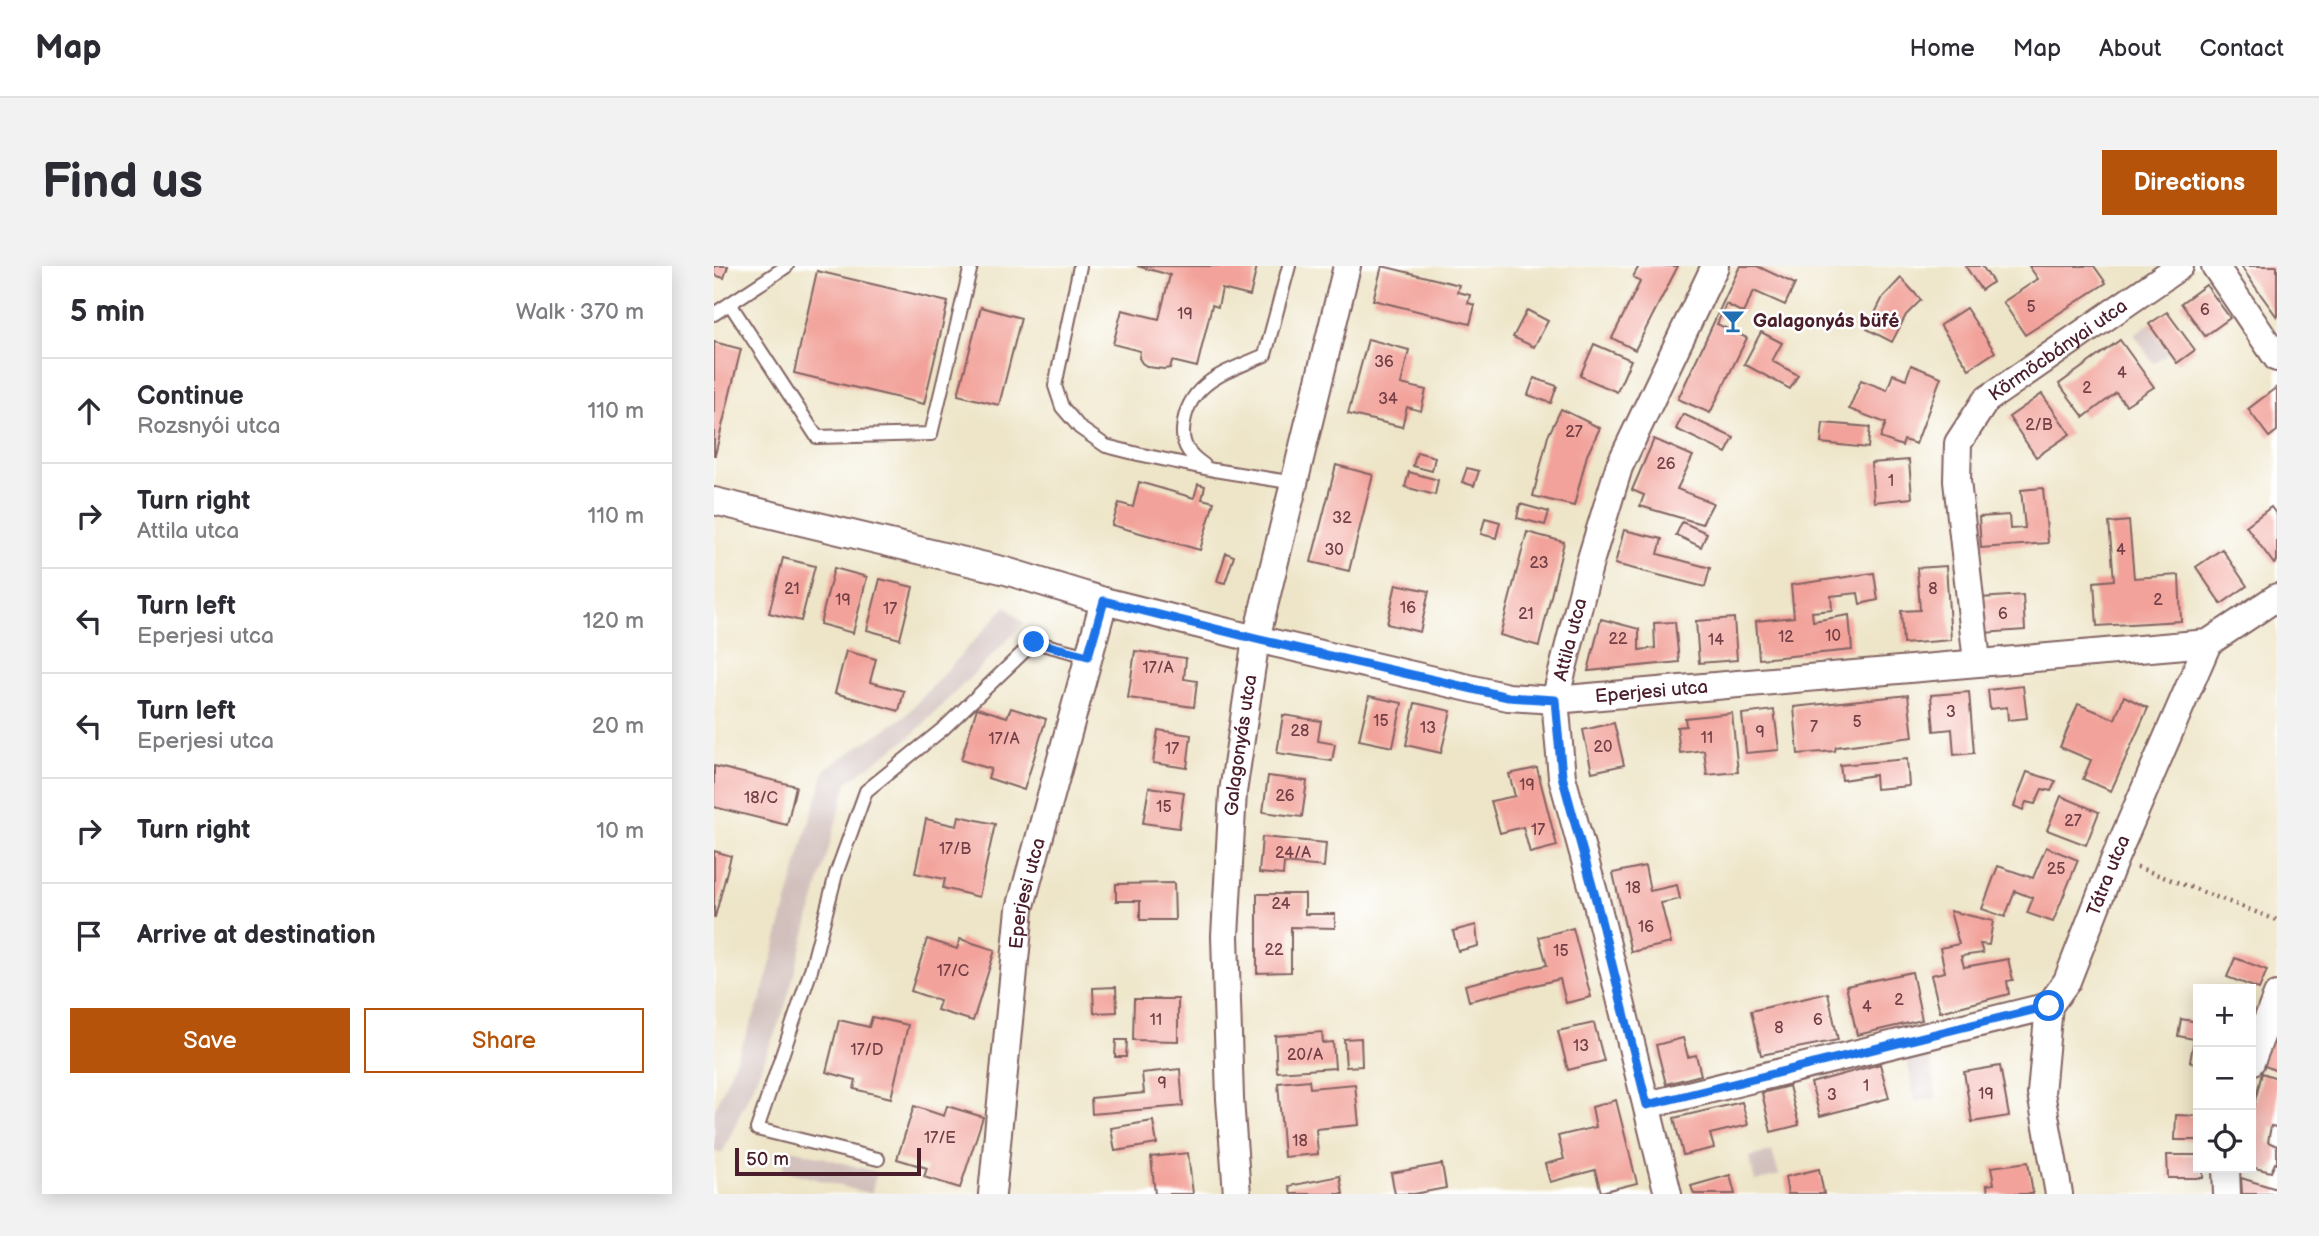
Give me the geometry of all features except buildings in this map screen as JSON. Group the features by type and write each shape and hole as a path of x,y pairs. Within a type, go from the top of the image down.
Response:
{"street":[{"name":"Galagonyás utca","path":"1237,1194 1230,1099 1225,936 1234,792 1256,639 1347,266"},
{"name":"Attila utca","path":"1668,1194 1596,900 1562,776 1555,700 1590,562 1619,467 1715,266"},
{"name":"Körmöcbányai utca","path":"1977,662 1957,481 1958,443 1986,400 2180,266"},
{"path":"2215,266 2277,358"},
{"name":"Eperjesi utca","path":"714,501 1006,571 1104,601 1256,639 1508,697 1555,700 2208,643"},
{"path":"2208,643 2277,597"},
{"name":"Eperjesi utca","path":"992,1194 1020,909 1104,601"},
{"name":"Tátra utca","path":"2059,1194 2041,1093 2049,1006 2067,981 2115,858 2208,643"},
{"path":"2256,1049 2277,995"},
{"path":"1647,1105 2049,1006"},
{"path":"2226,1173 2227,1194"}],"lane":[{"path":"714,314 787,266"},
{"path":"730,303 817,437 931,434 971,266"},
{"path":"1080,266 1055,386 1062,407 1080,428 1106,446 1213,470 1295,483"},
{"path":"1213,470 1191,456 1183,435 1185,410 1199,389 1221,375 1265,355 1290,266"},
{"path":"878,1159 757,1129 811,970 836,874 866,790 944,728 1034,642 1088,656"}],"path":[{"path":"2115,858 2277,920"}],"shaded area":[{"path":"2149,324 2168,353 2153,363 2134,334"},
{"path":"1006,606 1024,624 911,736 847,782 785,1007 722,1154 714,1151 714,1111 761,999 826,768 904,717"},
{"path":"1929,1054 1937,1098 1915,1102 1907,1059"},
{"path":"788,1148 877,1172 871,1194 782,1170"},
{"path":"1772,1151 1779,1175 1755,1181 1749,1157"}],"place":[{"name":"Galagonyás büfé","path":"1733,321"}],"route":[{"path":"1034,642 1088,656 1104,601 1508,697 1555,700 1562,776 1647,1105 2049,1006"}]}
